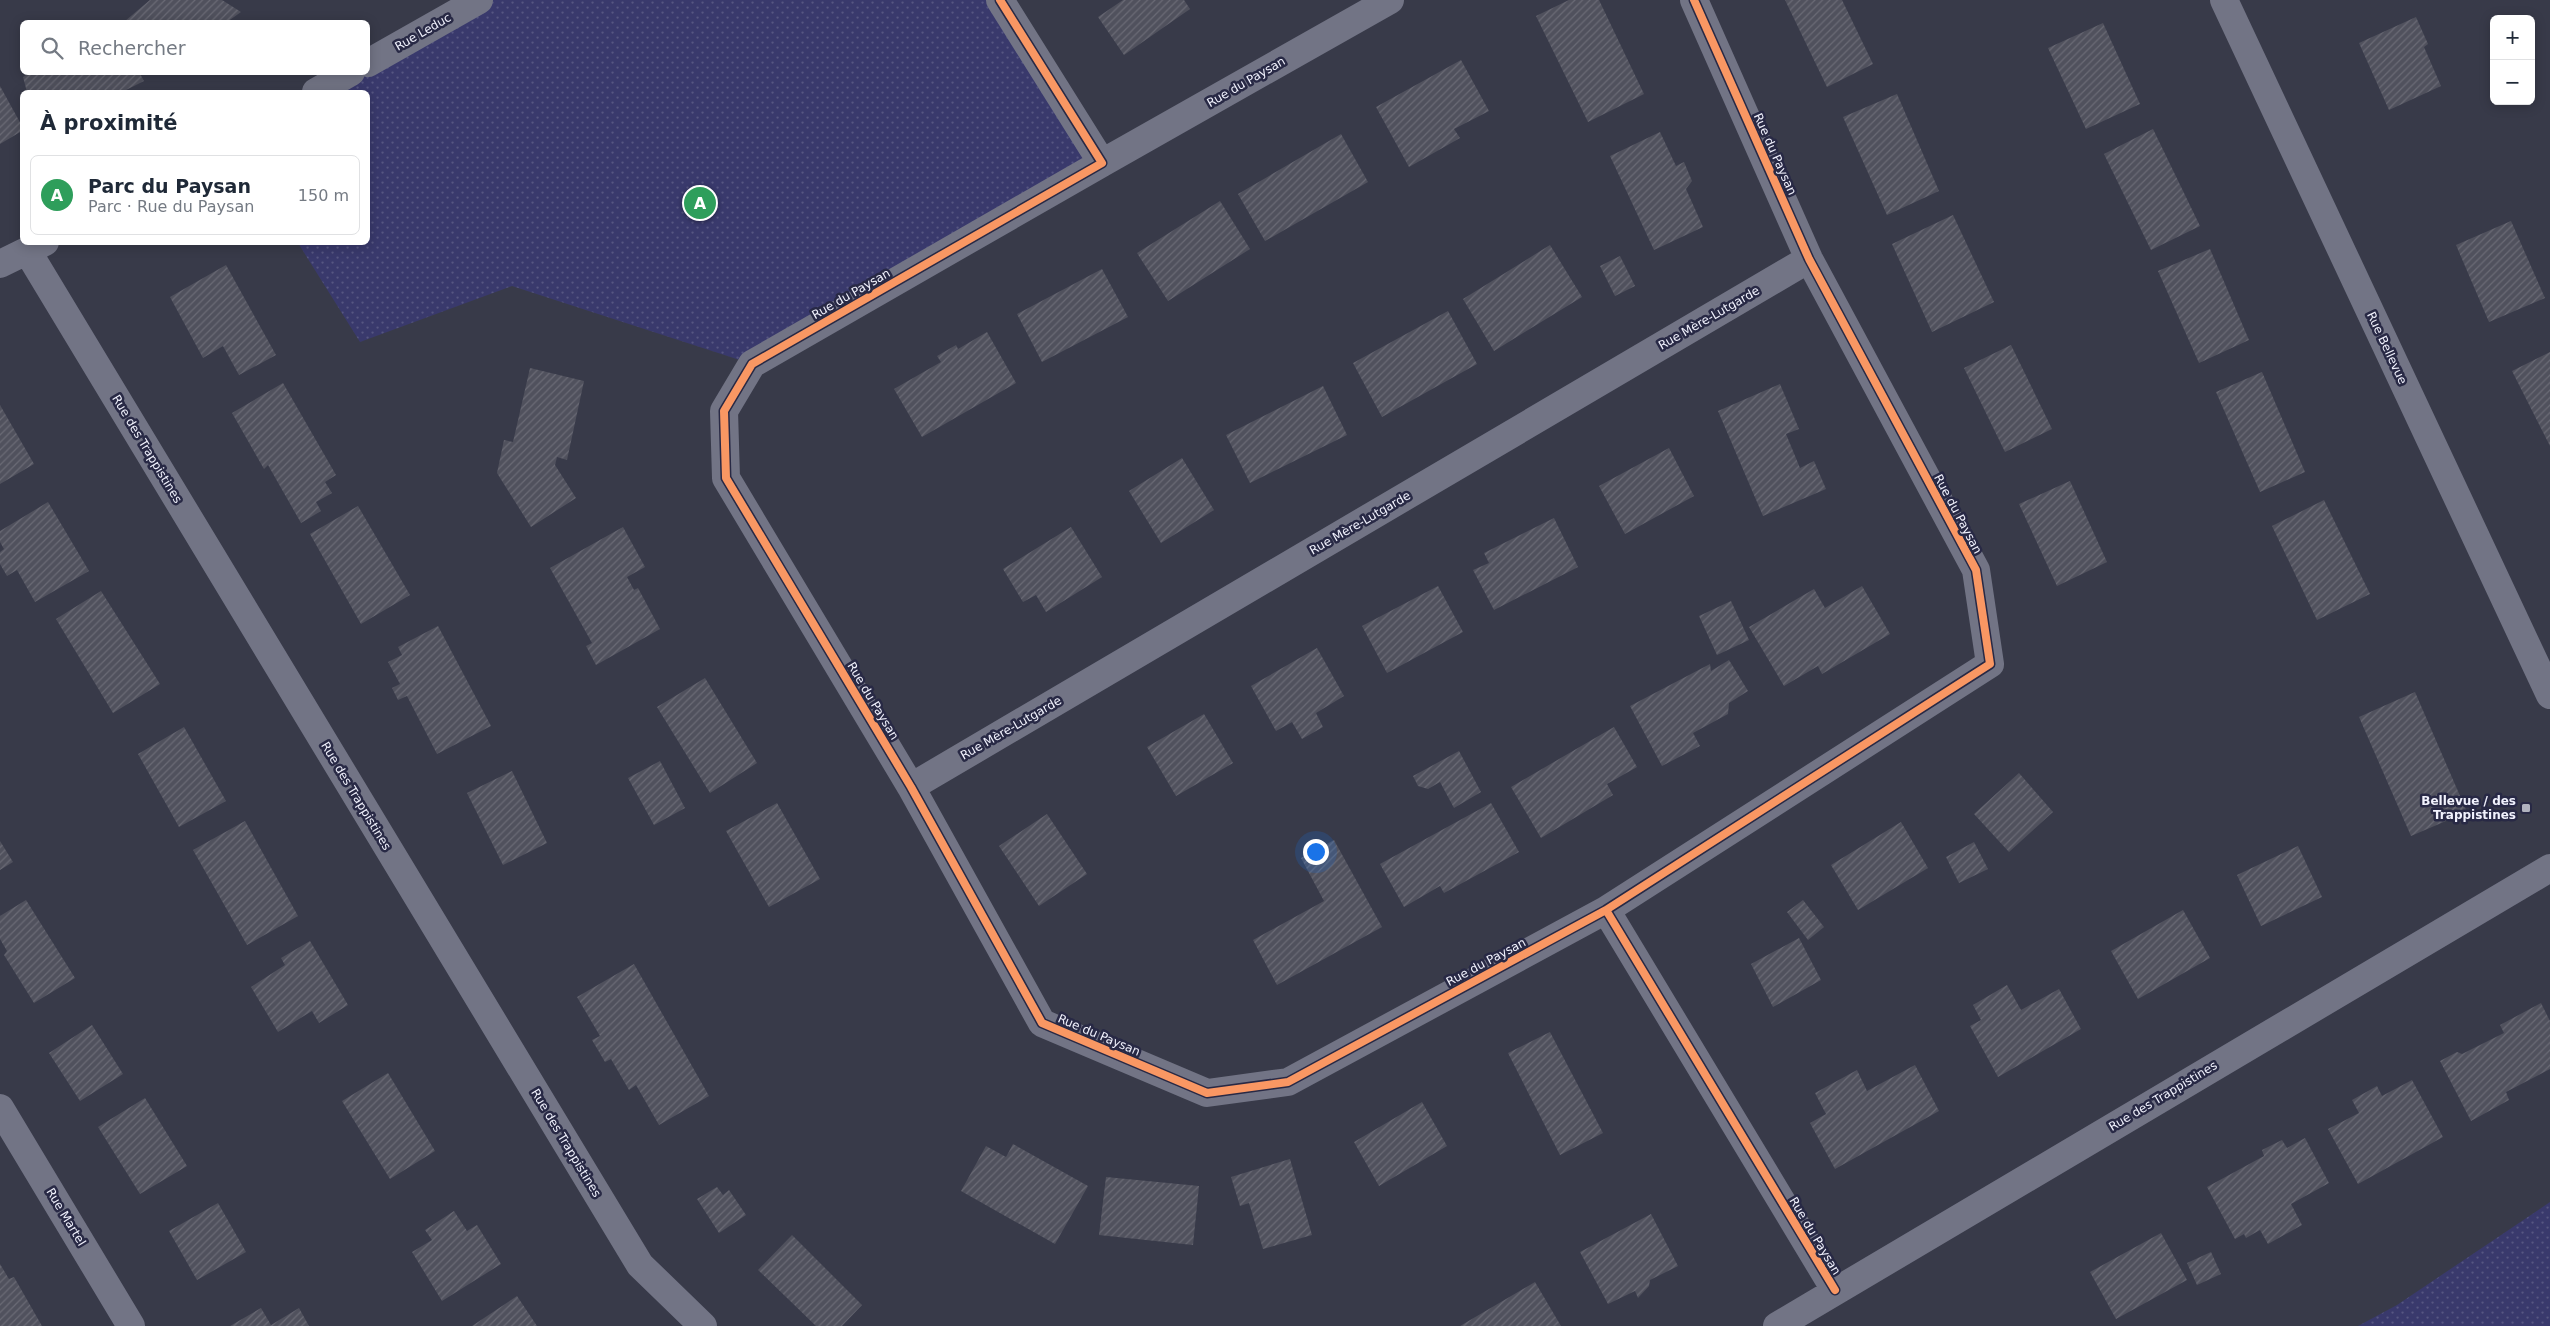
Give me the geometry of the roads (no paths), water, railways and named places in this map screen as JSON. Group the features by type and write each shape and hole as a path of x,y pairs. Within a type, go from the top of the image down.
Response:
{"street":[{"name":"Rue Leduc","path":"370,62 480,0"},
{"path":"1000,0 1102,163"},
{"name":"Rue du Paysan","path":"1390,0 752,364 724,411 726,478 911,787 1042,1023 1206,1093 1288,1082 1606,910 1990,664 1976,570 1809,259 1694,0"},
{"name":"Rue Bellevue","path":"2224,0 2550,695"},
{"path":"320,90 346,75"},
{"path":"0,264 37,247"},
{"name":"Rue des Trappistines","path":"37,247 640,1265 702,1326"},
{"name":"Rue Mère-Lutgarde","path":"911,787 1809,259"},
{"name":"Rue des Trappistines","path":"1777,1326 2550,868"},
{"name":"Rue du Paysan","path":"1606,910 1835,1290"},
{"name":"Rue Martel","path":"0,1108 132,1326"}],"place":[{"name":"Parc du Paysan","path":"700,203"},
{"name":"Bellevue / des Trappistines","path":"2526,808"}]}
